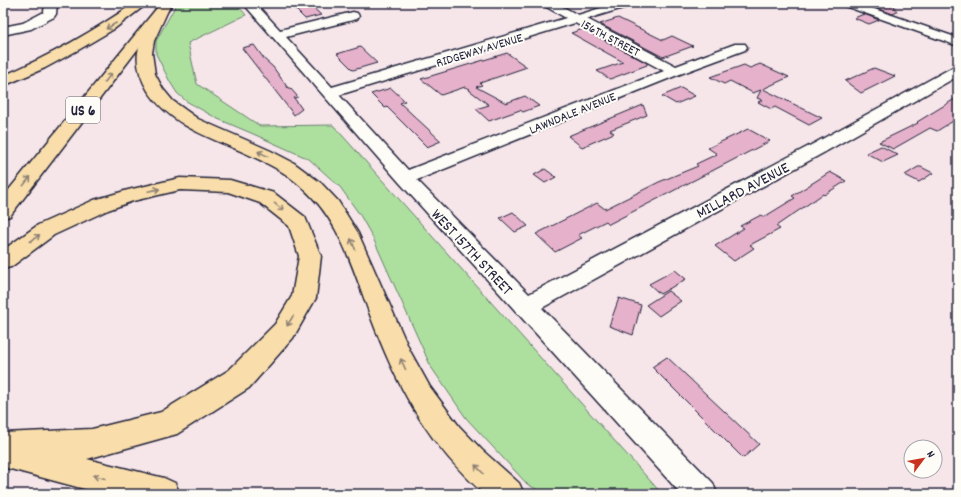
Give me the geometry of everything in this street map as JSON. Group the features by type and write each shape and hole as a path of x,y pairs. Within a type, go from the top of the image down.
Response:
{"main road":[{"path":"3,81 78,45 116,23 142,3"},
{"path":"161,5 159,19 146,41 145,54 147,77 162,99 176,112 198,126 265,155 289,168 306,180 321,194 333,208 348,233 394,345 420,397 437,423 460,450 483,473 508,494"},
{"name":"US 6","path":"3,188 161,5"},
{"name":"US 6","path":"3,211 161,5"},
{"path":"3,261 46,230 101,204 180,184 230,186 267,198 298,222 310,256 304,298 284,331 238,379 193,408 167,424 92,444 3,448"},
{"path":"3,453 164,494"}],"street":[{"path":"3,31 27,26 50,14 51,3"},
{"name":"WEST 157TH STREET","path":"248,3 405,178 702,494"},
{"name":"156TH STREET","path":"547,3 675,71"},
{"name":"RIDGEWAY AVENUE","path":"329,93 629,3"},
{"path":"849,3 958,42"},
{"path":"277,35 354,16"},
{"name":"LAWNDALE AVENUE","path":"405,178 675,71 740,47"},
{"name":"MILLARD AVENUE","path":"525,307 819,148 958,70"}],"green space":[{"path":"177,3 236,3 246,15 188,43 197,84 260,126 333,125 662,494 545,494 527,484 466,418 431,367 373,238 360,215 340,187 309,159 218,119 186,101 177,93 156,54 156,41"}],"building":[{"path":"289,3 308,3 321,15 305,19"},
{"path":"893,3 897,12 893,14 877,8"},
{"path":"864,14 879,20 869,24 854,18"},
{"path":"618,18 663,40 672,36 693,46 663,57 600,24"},
{"path":"583,29 647,63 647,65 610,79 597,71 623,62 571,33"},
{"path":"254,45 265,60 273,67 288,88 290,88 298,97 294,98 302,109 294,115 242,48"},
{"path":"360,47 377,63 353,70 337,54"},
{"path":"507,53 527,67 480,83 482,85 476,87 506,103 525,96 539,106 523,112 520,110 489,121 476,109 489,105 469,90 470,89 465,87 441,95 421,79"},
{"path":"760,64 789,77 763,89 822,118 809,125 775,107 771,109 758,102 762,100 757,98 761,90 753,93 730,81 724,84 710,77 744,65 750,68"},
{"path":"874,68 895,76 861,93 845,81"},
{"path":"391,88 405,101 400,103 441,141 427,147 387,107 385,108 371,94"},
{"path":"681,88 695,96 676,104 662,96"},
{"path":"958,97 958,118 937,131 930,128 893,149 879,142 918,123 917,122"},
{"path":"643,105 647,115 610,130 614,133 582,147 568,136"},
{"path":"748,129 770,141 609,224 606,221 578,235 582,238 555,252 536,234 597,203 605,209 659,182 698,166 696,164 717,154 708,148"},
{"path":"881,146 898,155 883,162 866,153"},
{"path":"918,167 933,173 919,182 905,175"},
{"path":"545,169 556,177 545,183 534,175"},
{"path":"830,172 846,181 824,195 823,194 776,226 780,229 750,245 754,248 734,261 715,246 744,228 740,226 761,215 764,217 795,198 792,196"},
{"path":"513,212 528,226 515,232 500,218"},
{"path":"675,270 686,279 660,294 649,284"},
{"path":"668,291 681,301 659,316 646,305"},
{"path":"619,298 641,305 633,335 609,326"},
{"path":"667,357 759,444 743,458 652,367"}]}
